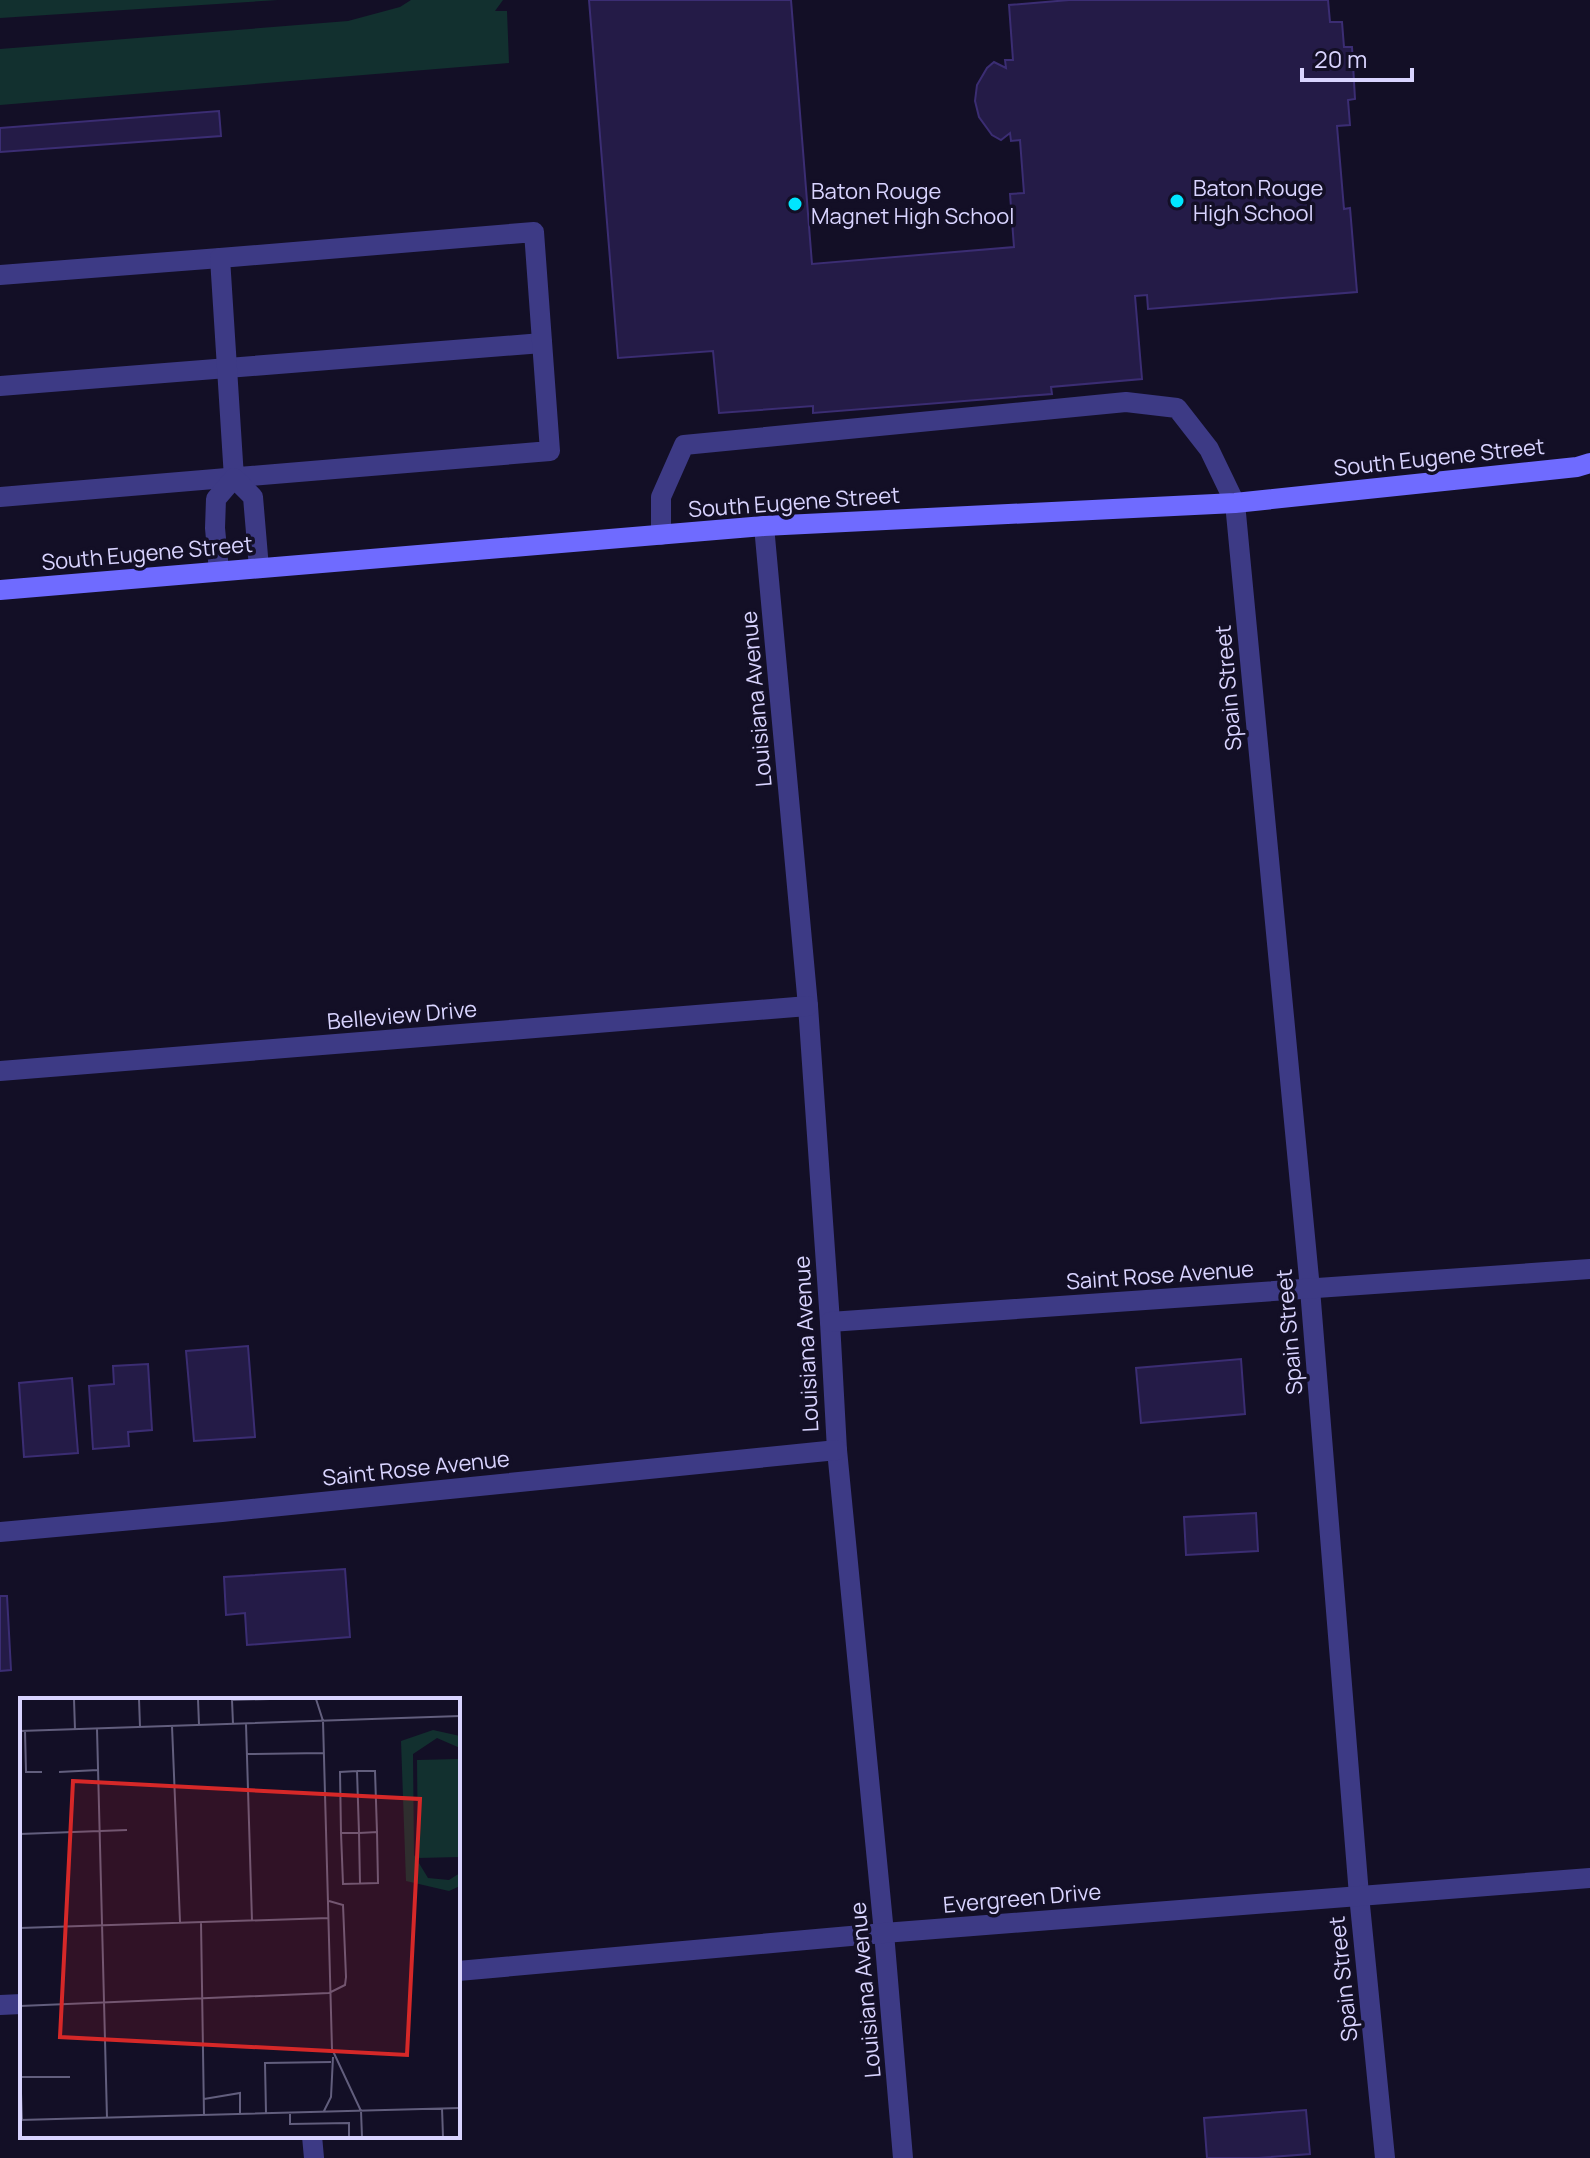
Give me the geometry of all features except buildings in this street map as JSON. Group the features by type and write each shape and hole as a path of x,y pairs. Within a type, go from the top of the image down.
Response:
{"street":[{"path":"0,275 534,232 550,451 0,497"},
{"path":"220,258 234,478 253,497 259,568"},
{"path":"0,386 542,343"},
{"path":"661,535 661,497 684,445 1126,402 1177,408 1209,449 1235,503"},
{"name":"South Eugene Street","path":"0,590 764,526 1235,503 1577,467 1590,463"},
{"path":"219,571 216,499 234,478"},
{"name":"Spain Street","path":"1235,503 1310,1289 1359,1895 1385,2158"},
{"name":"Louisiana Avenue","path":"764,526 808,1006 837,1450 903,2158"},
{"name":"Belleview Drive","path":"0,1071 808,1006"},
{"name":"Saint Rose Avenue","path":"830,1322 1590,1269"},
{"name":"Saint Rose Avenue","path":"0,1532 837,1450"},
{"name":"Evergreen Drive","path":"460,1971 884,1933 1590,1878"},
{"path":"0,2005 20,2004"},
{"path":"312,2138 314,2158"}],"green space":[{"path":"0,0 278,0 0,18"},
{"path":"411,0 503,0 495,11 507,11 509,63 0,105 0,49 348,21 400,7"}],"place":[{"name":"Baton Rouge High School","path":"1177,201"},
{"name":"Baton Rouge Magnet High School","path":"795,204"}]}
